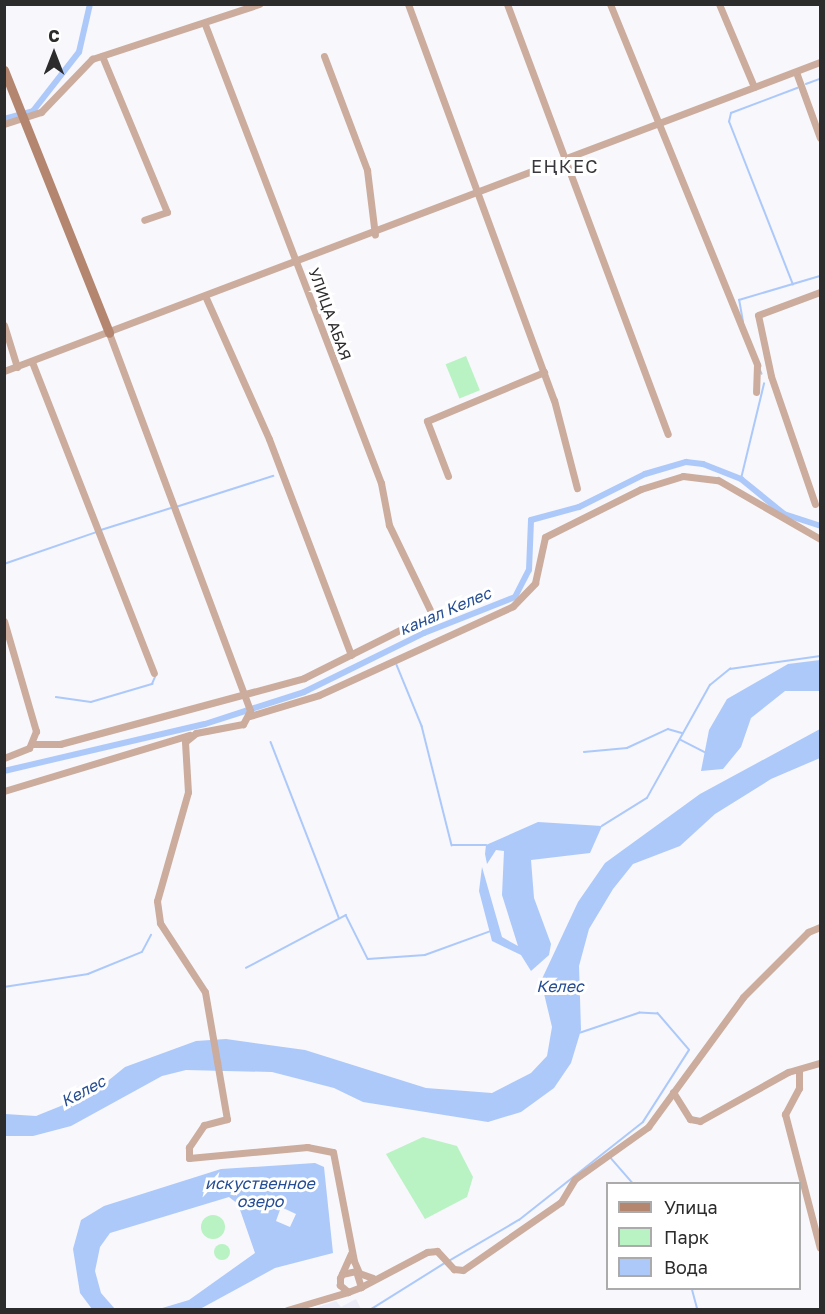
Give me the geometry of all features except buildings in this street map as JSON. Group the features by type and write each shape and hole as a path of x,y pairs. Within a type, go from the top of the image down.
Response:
{"main road":[{"path":"4,69 25,114 109,333"}],"street":[{"path":"4,124 25,114 41,112 82,65 102,56 205,24 259,4"},
{"path":"408,4 544,372 577,488"},
{"path":"507,4 668,434"},
{"path":"609,4 759,379 756,392"},
{"path":"718,4 754,87"},
{"name":"УЛИЦА АБАЯ","path":"205,24 384,492 389,525 432,610 429,618 351,655"},
{"path":"102,56 167,212 144,220"},
{"path":"324,56 367,170 375,235"},
{"path":"4,371 375,235 658,123 820,62"},
{"path":"796,72 820,138"},
{"path":"815,504 771,376 759,311 820,292"},
{"path":"4,758 33,744 60,744 246,698 322,672 351,655 269,439 207,298"},
{"path":"4,325 17,367"},
{"path":"109,333 172,508 250,713"},
{"path":"32,362 154,674"},
{"path":"448,476 427,421 544,372"},
{"path":"759,379 771,376"},
{"path":"4,791 190,735 237,726 250,713 319,695 513,606 535,583 545,537 640,489 683,476 718,480 820,539"},
{"path":"4,621 36,729 33,744"},
{"path":"190,735 184,744 188,792 156,908 204,988 227,1119 204,1125 189,1147 189,1158 307,1147 333,1152 361,1287"},
{"path":"287,1310 332,1294 348,1292 361,1287 373,1278 426,1252 437,1251 454,1269 463,1270 561,1202 575,1179 648,1127 743,997 808,932 820,927"},
{"path":"673,1092 690,1119 700,1121 799,1070 820,1063"},
{"path":"799,1070 799,1088 785,1114 820,1248"},
{"path":"332,1294 352,1250"},
{"path":"341,1276 359,1273 373,1278"},
{"path":"341,1276 348,1292"}],"shaded area":[{"path":"356,1299 361,1309 312,1309 336,1301 341,1307"}],"green space":[{"path":"466,356 480,390 459,399 446,364"},
{"path":"423,1137 457,1146 473,1177 467,1197 425,1219 386,1154"},
{"path":"213,1215 222,1218 225,1227 222,1236 213,1239 204,1236 201,1227 204,1218"},
{"path":"222,1244 230,1252 222,1260 214,1252"}],"water":[{"path":"820,660 820,691 785,691 751,718 741,747 723,769 701,771 709,730 727,699 788,664"},
{"name":"Келес","path":"820,729 820,758 771,779 715,814 680,846 633,864 613,889 589,929 579,966 581,1030 571,1063 554,1088 521,1112 488,1122 363,1102 334,1088 272,1072 186,1070 162,1076 71,1126 33,1136 5,1136 5,1114 36,1116 93,1093 125,1067 196,1041 226,1039 305,1050 426,1088 492,1093 531,1073 547,1056 552,1027 541,981 578,902 605,863 700,794"},
{"path":"538,822 602,826 590,853 531,860 534,898 551,944 549,955 531,971 521,955 492,941 479,891 482,867 502,937 518,946 502,895 504,851 496,850 487,864 486,845"},
{"name":"искуственное озеро","path":"315,1163 324,1167 333,1253 275,1268 200,1309 159,1309 189,1300 255,1253 238,1204 229,1197 110,1233 100,1247 95,1271 101,1293 115,1309 92,1309 80,1293 73,1249 81,1220 104,1206 221,1169","holes":["281,1207 296,1214 290,1227 276,1221"]}],"waterway":[{"path":"4,119 33,111 79,52 90,4"},
{"path":"806,84 820,79"},
{"path":"793,285 729,122 731,113 797,88"},
{"path":"743,322 739,300 820,276"},
{"path":"760,369 762,374"},
{"path":"741,479 764,384"},
{"name":"канал Келес","path":"4,771 205,724 304,692 424,633 515,597 529,570 531,520 579,507 645,474 686,462 703,464 741,479 784,514 820,526"},
{"path":"176,507 273,476"},
{"path":"101,530 171,508"},
{"path":"4,564 97,532"},
{"path":"602,826 647,798 710,685 730,669 820,656"},
{"path":"397,665 422,726 452,845 486,845"},
{"path":"56,697 91,702 152,684 155,677"},
{"path":"584,752 627,748 668,729 682,733"},
{"path":"681,740 706,753"},
{"path":"271,742 339,917"},
{"path":"246,968 346,915 368,959 425,955 491,931"},
{"path":"4,987 88,974 142,952 151,935"},
{"path":"449,1261 519,1220 643,1122 689,1050 658,1014 640,1013 581,1033"},
{"path":"611,1158 632,1182"},
{"path":"370,1310 445,1263"},
{"path":"693,1290 698,1310"}],"district":[{"name":"ЕҢКЕС","path":"565,166"}]}
